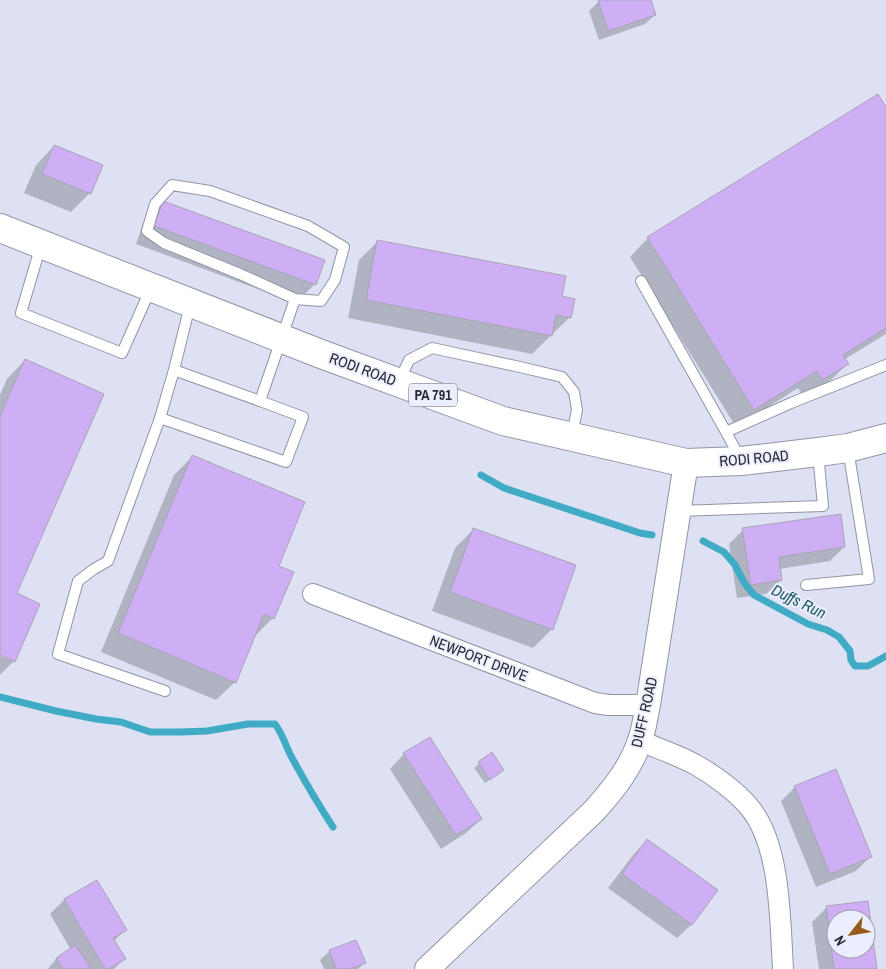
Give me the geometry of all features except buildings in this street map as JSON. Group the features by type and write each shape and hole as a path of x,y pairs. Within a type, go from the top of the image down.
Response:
{"main road":[{"name":"RODI ROAD","path":"0,228 281,338 503,421 686,462 741,461 818,452 848,448 886,438"}],"street":[{"name":"DUFF ROAD","path":"428,969 594,811 627,768 640,741 648,705 686,462"},
{"name":"NEWPORT DRIVE","path":"313,594 595,703 648,705"},
{"path":"640,741 697,766 740,798 757,818 773,861 783,969"}],"lane":[{"path":"172,185 210,191 308,226 344,247 335,280 321,301 295,299 164,243 147,231 155,204 172,185"},
{"path":"41,244 21,312 122,353 152,287"},
{"path":"641,281 741,461"},
{"path":"260,401 295,299"},
{"path":"165,691 58,654 78,581 108,560 160,418 191,303"},
{"path":"398,382 409,360 432,348 562,377 574,392 577,410 571,437"},
{"path":"726,432 791,403 886,365"},
{"path":"160,418 286,462 303,417 174,370"},
{"path":"806,585 869,579 848,448"},
{"path":"678,511 823,506 818,452"}],"waterway":[{"name":"Duffs Run","path":"481,475 504,488 640,533 652,535"},
{"name":"Duffs Run","path":"703,541 724,552 735,565 745,584 754,595 808,624 827,630 839,637 850,651 851,660 855,666 868,666 886,656"},
{"path":"0,697 56,711 121,722 150,732 207,731 248,724 275,724 301,774 333,827"}]}
